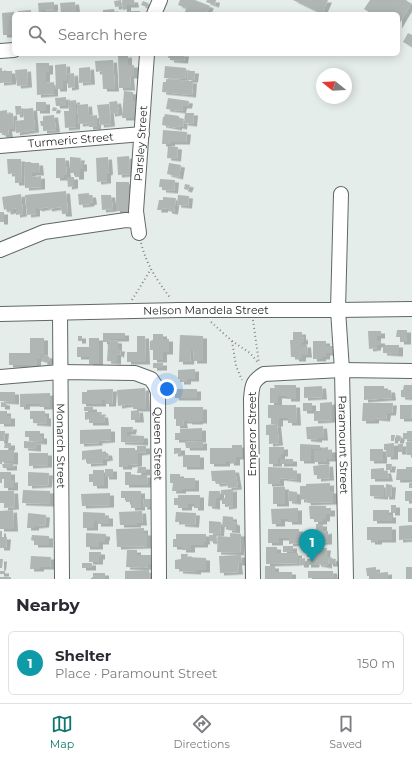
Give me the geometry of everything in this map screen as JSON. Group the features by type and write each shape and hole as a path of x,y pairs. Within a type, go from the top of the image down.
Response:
{"street":[{"path":"155,12 160,0"},
{"path":"0,51 12,50"},
{"name":"Parsley Street","path":"138,227 147,56"},
{"name":"Turmeric Street","path":"0,146 142,134"},
{"name":"Paramount Street","path":"341,194 338,310 342,370 346,579"},
{"path":"0,250 44,232 126,220 138,227"},
{"name":"Nelson Mandela Street","path":"0,314 179,310 412,309"},
{"name":"Monarch Street","path":"60,313 62,579"},
{"path":"262,369 412,371"},
{"name":"Emperor Street","path":"253,579 251,387 262,369"},
{"path":"0,377 60,372"},
{"name":"Queen Street","path":"60,372 135,373 150,379 155,385 158,392 159,579"}],"path":[{"path":"138,227 145,258 154,276 179,310"},
{"path":"125,311 151,269"},
{"path":"198,310 232,341 250,353 262,369"},
{"path":"251,310 262,369"},
{"path":"232,341 236,366 251,399"}],"building":[{"path":"121,0 122,6 115,7 114,1"},
{"path":"122,0 134,0 135,5 127,5 127,9 123,10"},
{"path":"180,0 195,0 210,6 207,12 185,12 186,8 178,5"},
{"path":"207,0 216,0 215,5 206,2"},
{"path":"293,0 328,0 323,12 318,12"},
{"path":"370,0 406,0 411,4 400,23 400,12 369,12 364,9"},
{"path":"143,1 148,3 147,7 141,5"},
{"path":"54,2 54,9 39,12 38,3"},
{"path":"75,2 76,10 61,12 60,3"},
{"path":"114,9 115,12 103,12 103,10"},
{"path":"31,10 31,12 18,12"},
{"path":"57,10 58,12 45,12"},
{"path":"128,11 140,11 140,12"},
{"path":"12,12 12,35 3,35 2,13"},
{"path":"408,33 412,35 412,47 403,42"},
{"path":"118,56 128,56 128,65 134,65 134,76 130,76 131,88 119,88"},
{"path":"168,56 185,56 184,61 170,60 170,58 168,58"},
{"path":"113,60 115,89 103,89 102,71 96,72 95,61"},
{"path":"36,63 49,63 49,72 46,72 46,83 54,82 54,94 37,95"},
{"path":"66,64 67,81 63,81 63,89 56,89 55,65"},
{"path":"165,66 186,68 185,79 164,78"},
{"path":"90,67 91,82 79,83 79,68"},
{"path":"0,68 2,68 2,71 12,71 12,82 0,83"},
{"path":"27,69 28,85 17,86 15,70"},
{"path":"188,71 195,71 194,80 187,80"},
{"path":"74,73 75,87 68,88 68,74"},
{"path":"166,79 193,81 192,95 162,92 163,82 166,82"},
{"path":"124,91 133,92 133,101 136,101 135,118 122,118"},
{"path":"66,97 66,106 56,106 55,98"},
{"path":"168,98 189,101 188,106 183,106 182,111 166,109"},
{"path":"76,100 76,127 65,128 64,111 69,111 68,101"},
{"path":"117,101 119,113 111,114 109,102"},
{"path":"36,102 46,102 46,111 36,111"},
{"path":"88,104 89,116 97,115 97,127 89,127 89,123 79,124 77,105"},
{"path":"109,104 111,124 100,125 97,105"},
{"path":"15,106 21,106 22,114 16,115"},
{"path":"53,107 57,108 56,111 52,111"},
{"path":"33,108 35,130 16,133 15,121 24,120 23,109"},
{"path":"7,110 7,114 13,113 14,129 8,129 9,135 2,135 2,133 0,133 0,111"},
{"path":"185,113 194,113 193,124 184,123"},
{"path":"165,114 179,116 179,119 184,119 183,127 178,126 178,128 162,125"},
{"path":"54,115 56,130 43,131 43,126 41,126 40,121 43,121 43,116"},
{"path":"163,130 187,132 186,142 171,142 171,144 162,144"},
{"path":"168,146 178,147 177,159 167,158"},
{"path":"129,156 130,174 118,175 117,157"},
{"path":"70,157 81,158 80,162 83,162 83,169 80,169 80,177 75,177 75,173 70,173"},
{"path":"108,157 109,172 107,173 107,181 97,182 96,158"},
{"path":"56,158 65,158 67,175 64,175 64,178 56,178"},
{"path":"7,159 21,159 22,183 15,183 15,173 8,174"},
{"path":"24,162 39,163 40,173 32,173 32,177 41,176 41,187 25,188"},
{"path":"169,163 181,165 179,177 167,174"},
{"path":"67,177 74,177 74,186 68,187"},
{"path":"160,179 175,180 174,191 162,190 162,187 159,187"},
{"path":"116,182 129,182 129,211 116,211"},
{"path":"185,184 190,185 188,190 184,189"},
{"path":"66,191 68,214 62,214 61,207 48,209 48,207 36,208 36,214 27,215 25,195"},
{"path":"89,193 89,195 92,195 93,202 90,204 79,205 78,194"},
{"path":"21,194 23,214 16,215 16,208 7,212 6,209 4,210 2,197"},
{"path":"101,195 111,195 113,209 102,210"},
{"path":"178,195 189,196 188,206 177,205"},
{"path":"163,197 176,198 174,212 168,211 168,209 164,208 164,210 157,210 159,200 163,200"},
{"path":"0,212 4,212 4,222 0,222"},
{"path":"397,330 407,330 407,342 400,342 400,337 396,337"},
{"path":"368,331 381,331 381,336 377,336 377,341 381,341 381,345 377,345 377,348 369,349"},
{"path":"293,332 302,332 304,342 302,342 302,345 307,345 308,355 302,355 302,359 295,359 295,357 291,357 290,340 293,340"},
{"path":"103,333 125,333 125,339 110,339 110,342 103,342"},
{"path":"153,334 163,334 163,339 169,339 169,352 163,352 163,360 153,360 153,350 150,350 150,341 153,340"},
{"path":"180,335 203,336 203,361 193,361 194,350 191,350 190,362 179,362"},
{"path":"78,336 82,336 82,341 78,341"},
{"path":"137,336 145,336 146,362 127,362 127,352 137,352"},
{"path":"30,338 44,338 44,355 41,355 41,359 37,359 37,370 29,370 29,365 9,365 9,353 30,353"},
{"path":"89,338 99,338 99,364 89,364 89,357 77,357 77,347 89,347"},
{"path":"111,340 118,341 118,349 121,349 120,355 117,354 117,362 107,361 108,344 110,344"},
{"path":"313,341 326,341 326,357 322,357 322,359 313,359"},
{"path":"383,345 399,345 399,354 383,353"},
{"path":"326,346 334,346 334,353 326,353"},
{"path":"46,355 49,356 49,362 46,363 43,362 42,359 43,356"},
{"path":"153,363 163,363 163,368 153,368"},
{"path":"195,369 195,379 187,379 187,382 180,382 180,379 178,379 178,370"},
{"path":"274,385 296,385 296,399 287,399 287,396 278,396 278,403 270,403 270,388 275,388"},
{"path":"404,385 412,385 412,398 401,397 401,390 403,390"},
{"path":"322,386 323,397 304,398 304,387"},
{"path":"364,386 384,386 384,390 391,390 392,398 364,400"},
{"path":"145,388 146,409 133,409 133,404 118,406 117,390"},
{"path":"113,389 112,404 105,404 105,400 102,400 102,404 82,404 82,392 87,392 87,390"},
{"path":"175,389 197,389 197,398 175,398"},
{"path":"0,392 15,392 15,402 0,401"},
{"path":"50,393 50,407 40,407 40,404 26,404 26,407 20,407 20,394"},
{"path":"1,402 6,403 6,407 1,407"},
{"path":"332,402 332,420 314,421 314,411 320,411 320,403"},
{"path":"303,403 312,403 312,411 303,411"},
{"path":"363,403 393,403 392,413 387,413 386,419 375,418 375,421 362,421"},
{"path":"268,405 296,405 297,423 288,423 288,418 279,418 279,424 271,424 271,418 268,418"},
{"path":"400,405 412,405 411,419 400,419"},
{"path":"84,407 93,407 93,411 84,411"},
{"path":"174,407 203,407 203,421 183,421 184,426 176,426 176,419 174,419"},
{"path":"139,410 140,420 131,420 131,411"},
{"path":"0,411 7,411 7,416 11,416 11,424 0,424"},
{"path":"30,411 45,411 45,416 47,416 47,424 33,423 33,419 30,419"},
{"path":"85,412 102,412 101,415 104,415 105,423 89,423 89,419 85,420"},
{"path":"277,424 279,443 269,444 269,435 266,435 266,425"},
{"path":"323,426 324,438 318,438 318,440 307,439 306,427"},
{"path":"121,427 133,427 132,432 127,432 127,435 144,436 144,443 121,442"},
{"path":"202,428 202,440 175,440 175,433 180,433 180,429"},
{"path":"111,429 111,440 98,441 99,443 80,444 80,430"},
{"path":"0,431 5,431 4,441 0,441"},
{"path":"25,431 40,431 40,436 43,436 43,442 29,441 29,437 25,437"},
{"path":"407,431 412,431 412,440 403,439 403,433 407,433"},
{"path":"391,435 395,435 394,441 391,441"},
{"path":"396,435 401,436 400,441 396,441"},
{"path":"24,441 37,442 37,449 24,448"},
{"path":"203,441 203,448 186,448 185,442"},
{"path":"406,442 412,442 412,455 407,455"},
{"path":"5,443 11,443 11,448 4,448"},
{"path":"394,443 394,457 387,457 386,450 384,450 384,444"},
{"path":"300,444 320,445 320,449 311,449 311,461 300,461"},
{"path":"398,444 403,444 403,452 398,452"},
{"path":"232,445 242,445 242,457 236,457 236,463 226,461 226,464 210,464 210,448 232,448"},
{"path":"137,446 146,446 146,452 138,453 138,464 128,465 128,467 119,467 119,448 135,448 135,450 137,450"},
{"path":"269,447 284,447 284,454 281,454 281,458 278,458 278,464 269,464"},
{"path":"328,447 328,450 332,450 332,459 325,459 326,462 314,462 314,450 323,450 322,448"},
{"path":"174,448 181,448 181,453 174,454"},
{"path":"102,449 102,453 108,453 109,458 103,459 103,463 87,464 87,459 82,460 82,451"},
{"path":"370,449 383,449 383,461 370,461"},
{"path":"0,450 14,450 14,462 2,462 2,464 0,464"},
{"path":"29,453 48,453 48,465 29,466"},
{"path":"183,455 200,455 200,467 183,467"},
{"path":"280,459 293,459 293,464 280,464"},
{"path":"13,463 13,468 3,468 2,464"},
{"path":"329,464 330,478 317,479 317,475 314,475 313,466"},
{"path":"386,464 392,464 391,470 386,470"},
{"path":"138,467 146,467 146,473 137,473"},
{"path":"268,467 293,468 293,471 297,471 297,480 280,478 280,484 268,484"},
{"path":"406,467 412,467 412,480 396,480 397,469 406,469"},
{"path":"384,468 384,471 387,471 389,479 371,479 371,469"},
{"path":"105,469 113,469 113,477 105,477"},
{"path":"93,470 104,470 104,486 93,486 93,482 89,482 89,474 93,474"},
{"path":"235,470 238,487 228,488 227,483 216,484 215,481 212,481 211,471"},
{"path":"0,472 11,472 11,480 14,480 14,488 4,488 4,479 2,479 2,483 0,483"},
{"path":"28,472 49,473 48,485 28,486"},
{"path":"125,472 131,472 131,475 147,475 148,485 125,485"},
{"path":"170,474 180,474 180,478 195,478 195,489 172,491 173,483 170,483"},
{"path":"330,483 330,491 333,491 333,502 307,503 306,499 300,500 300,486 306,486 306,484"},
{"path":"409,483 412,483 412,488 409,488"},
{"path":"386,484 392,485 391,497 385,497"},
{"path":"370,485 384,485 384,497 370,496"},
{"path":"273,487 285,487 285,504 273,504"},
{"path":"233,489 233,506 225,507 225,504 222,504 222,498 225,498 225,495 221,495 221,490"},
{"path":"23,490 50,491 50,504 22,503"},
{"path":"0,491 14,491 15,507 4,508 4,503 0,503"},
{"path":"121,491 141,491 141,508 131,508 131,502 126,502 126,498 121,498"},
{"path":"209,491 220,491 220,498 216,498 216,507 208,506"},
{"path":"289,491 297,492 297,502 288,501"},
{"path":"405,491 412,491 412,501 405,501"},
{"path":"110,493 110,505 82,506 81,494"},
{"path":"178,495 200,495 200,508 194,508 194,504 188,504 188,508 178,508 178,505 174,505 174,498 178,498"},
{"path":"144,499 151,499 150,507 143,507"},
{"path":"391,505 396,505 396,513 391,513"},
{"path":"309,506 326,506 326,508 331,508 331,514 326,514 326,519 323,519 323,522 314,522 314,519 310,519"},
{"path":"298,508 298,522 288,522 288,519 281,519 281,524 272,524 271,509"},
{"path":"408,508 412,508 412,522 408,522"},
{"path":"13,510 14,529 0,529 0,511"},
{"path":"373,510 389,510 389,515 392,515 392,521 373,521"},
{"path":"142,511 143,523 137,523 137,525 120,525 119,512"},
{"path":"83,512 105,513 105,516 109,516 109,524 97,524 97,521 94,521 94,528 83,528"},
{"path":"176,512 196,513 195,525 175,522"},
{"path":"28,513 46,515 45,525 35,526 35,528 27,528"},
{"path":"223,516 233,517 233,522 236,523 236,531 228,530 228,527 222,527"},
{"path":"209,521 221,522 220,534 209,533"},
{"path":"316,524 323,524 323,532 328,531 328,542 308,543 308,532 316,532"},
{"path":"412,525 412,539 399,540 399,526"},
{"path":"367,527 392,527 392,540 378,540 378,542 371,542 371,540 367,540"},
{"path":"144,528 144,533 147,533 147,546 117,547 116,529"},
{"path":"268,529 299,529 299,543 289,544 289,538 279,538 279,543 268,543"},
{"path":"0,531 2,531 2,537 7,537 6,548 0,548"},
{"path":"86,533 106,534 105,542 99,542 99,547 86,547"},
{"path":"230,533 241,534 240,553 217,552 218,536 230,537"},
{"path":"176,534 206,534 206,542 204,542 204,545 191,545 191,550 182,550 182,547 173,547 173,539 176,539"},
{"path":"32,535 49,536 49,545 34,545 34,541 31,540"},
{"path":"209,535 217,535 216,542 209,541"},
{"path":"283,546 293,546 293,552 283,552"},
{"path":"266,547 277,547 277,553 298,553 298,563 266,564"},
{"path":"314,548 327,548 326,555 328,555 328,566 317,564 317,560 315,565 307,565 307,559 315,559"},
{"path":"127,550 137,550 137,555 151,555 151,564 148,564 148,567 143,568 126,567"},
{"path":"306,550 314,550 314,557 307,557"},
{"path":"89,552 101,552 99,562 89,562"},
{"path":"181,554 188,554 187,557 206,558 206,570 197,570 197,572 179,571 179,569 175,569 175,560 181,559"},
{"path":"241,555 242,563 238,563 239,572 220,573 219,556"},
{"path":"31,556 51,557 50,567 30,569"},
{"path":"305,558 305,565 300,565 299,559"},
{"path":"328,558 336,559 335,564 329,564"},
{"path":"0,559 3,559 2,568 0,568"},
{"path":"82,563 92,563 92,568 82,568"},
{"path":"265,566 275,566 275,572 292,572 292,579 265,579"},
{"path":"376,567 376,573 388,572 388,579 369,579 366,568"},
{"path":"406,567 412,567 412,579 406,579"},
{"path":"149,570 150,579 125,579 125,571"},
{"path":"0,571 5,571 5,574 0,574"},
{"path":"308,571 333,571 334,578 308,578"},
{"path":"93,573 105,573 105,579 91,579 93,577"},
{"path":"0,577 11,577 11,579 0,579"}],"place":[{"name":"Shelter","path":"312,562"}]}
